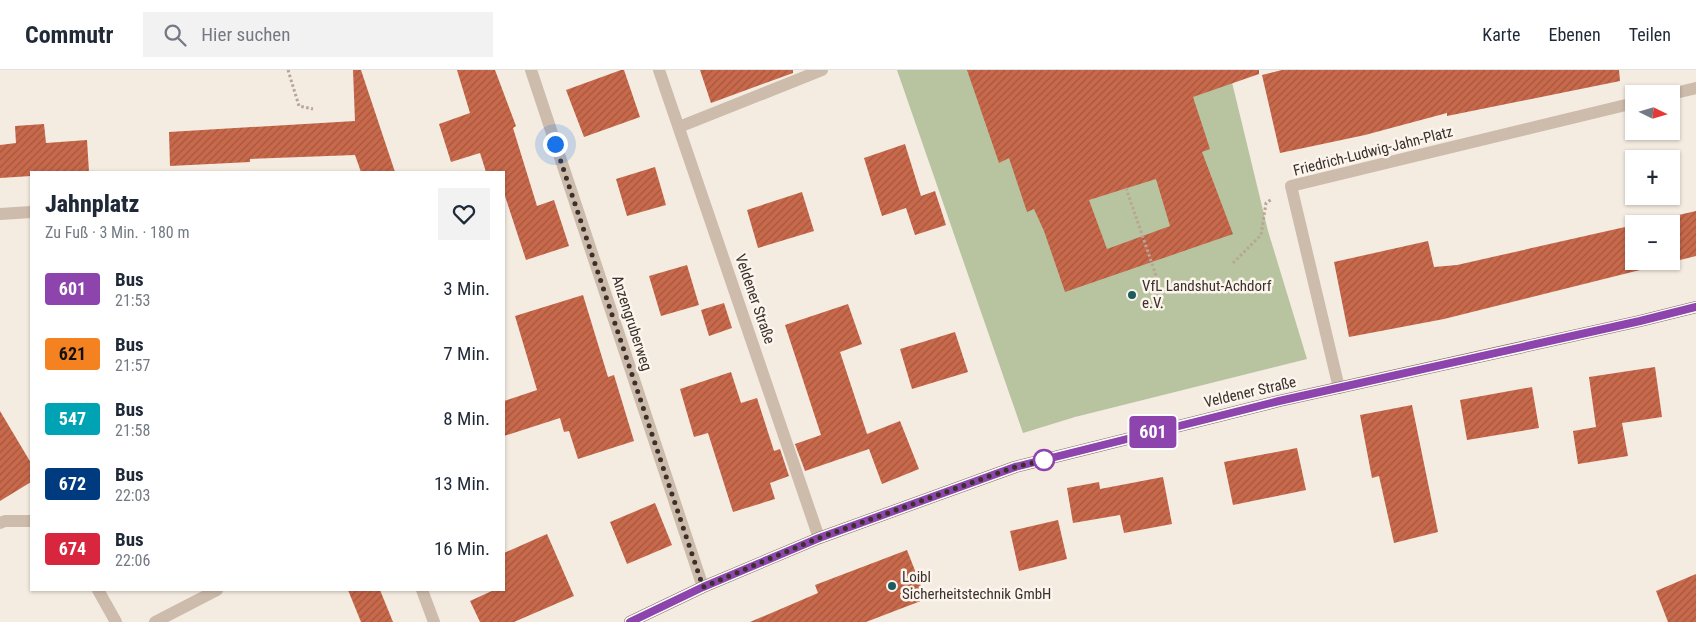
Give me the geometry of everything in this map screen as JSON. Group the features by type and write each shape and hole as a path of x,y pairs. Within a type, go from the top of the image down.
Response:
{"main road":[{"name":"Veldener Straße","path":"630,622 703,587 819,538 1015,467 1226,414 1696,307"}],"street":[{"name":"Anzengruberweg","path":"531,70 703,587"},
{"name":"Veldener Straße","path":"659,70 819,538"},
{"path":"679,127 822,70"},
{"path":"1680,92 1696,88"},
{"name":"Friedrich-Ludwig-Jahn-Platz","path":"1339,388 1291,186 1625,105"},
{"path":"0,214 30,212"},
{"path":"0,523 5,521 30,521"},
{"path":"99,591 116,622"},
{"path":"155,622 215,591"},
{"path":"422,591 434,622"}],"path":[{"path":"288,70 299,106 313,109"},
{"path":"1126,188 1160,287"},
{"path":"1233,264 1261,235 1266,203"}],"green space":[{"name":"VfL Landshut-Achdorf e.V.","path":"897,70 1229,70 1268,231 1307,359 1075,417 1023,433"}],"building":[{"path":"353,70 361,70 395,171 361,171 355,155 250,159 250,162 170,166 169,132 355,121"},
{"path":"457,70 495,70 516,126 513,128 537,206 554,200 569,246 526,260 505,196 505,171 486,171 480,153 451,162 439,124 470,113"},
{"path":"624,70 640,117 584,137 566,90"},
{"path":"700,70 793,70 793,73 711,103"},
{"path":"967,70 1259,70 1259,74 1193,97 1210,149 1202,152 1233,234 1065,292 1044,231 1034,209 1027,212 1009,158 999,163","holes":["1156,179 1170,226 1107,249 1089,200"]},
{"path":"1282,70 1619,70 1620,81 1447,116 1447,113 1365,135 1280,153 1262,75"},
{"path":"44,124 46,143 87,140 89,171 30,171 30,176 0,178 0,145 16,143 15,126"},
{"path":"905,144 921,196 935,191 946,225 915,235 906,208 882,216 864,158"},
{"path":"655,167 666,205 627,216 616,179"},
{"path":"802,192 814,231 758,248 747,210"},
{"path":"1696,211 1696,256 1680,260 1680,215 1678,215"},
{"path":"1625,227 1625,270 1640,270 1444,319 1349,337 1334,262 1428,241 1434,267 1457,265"},
{"path":"687,265 699,305 661,316 649,276"},
{"path":"583,295 608,377 614,375 634,441 578,459 569,431 564,432 560,418 505,436 505,401 537,390 515,316"},
{"path":"724,303 732,328 709,336 701,310"},
{"path":"848,304 862,344 840,352 867,434 900,421 919,469 882,484 869,449 805,471 795,444 821,435 785,325"},
{"path":"955,332 968,372 912,389 900,349"},
{"path":"1655,367 1662,417 1622,423 1628,456 1578,464 1573,431 1596,427 1589,377"},
{"path":"731,372 741,403 757,398 774,451 780,449 789,476 770,483 775,499 733,512 708,433 694,437 680,389"},
{"path":"1532,387 1539,428 1467,440 1460,400"},
{"path":"1412,405 1438,532 1394,543 1379,476 1372,478 1360,415"},
{"path":"0,411 30,461 30,483 0,501"},
{"path":"1297,448 1306,490 1233,505 1224,462"},
{"path":"1163,477 1172,524 1124,533 1120,515 1073,523 1067,488 1099,482 1100,489"},
{"path":"655,503 672,545 627,564 610,522"},
{"path":"1058,520 1067,559 1019,571 1010,531"},
{"path":"547,534 574,596 514,622 480,622 470,601 492,591 505,591 505,553"},
{"path":"907,550 926,599 866,622 750,622 818,593 815,585"},
{"path":"1696,574 1696,622 1668,622 1656,591"},
{"path":"348,591 380,591 393,622 361,622"}],"bus line":[{"name":"601","path":"630,622 703,587 819,538 1015,467 1218,415 1696,307"}],"place":[{"name":"VfL Landshut-Achdorf e.V.","path":"1132,295"},
{"name":"Loibl Sicherheitstechnik GmbH","path":"892,586"}],"route":[{"path":"555,144 703,587 819,538 1015,467 1044,460"}]}
